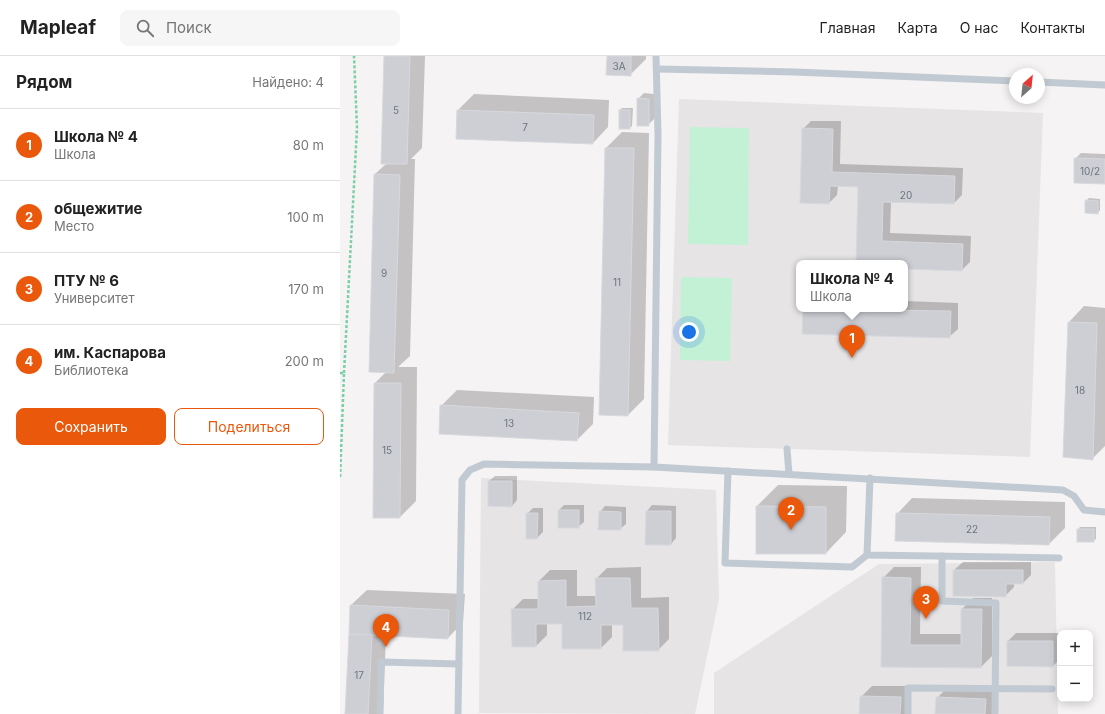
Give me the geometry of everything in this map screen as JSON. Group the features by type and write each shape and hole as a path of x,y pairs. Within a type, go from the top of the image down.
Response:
{"lane":[{"path":"654,467 658,134 656,56"},
{"path":"656,69 795,72 1009,81"},
{"path":"1045,82 1105,85"},
{"path":"787,449 789,474"},
{"path":"458,714 462,480 470,470 484,464 504,463 654,467 1062,490 1074,496 1084,510 1105,512"},
{"path":"728,471 725,563 852,567 867,555 1059,558"},
{"path":"867,555 870,478"},
{"path":"942,556 942,601 996,603 995,714"},
{"path":"380,714 381,662 459,664"},
{"path":"908,714 908,688 1052,689"}],"path":[{"path":"340,479 342,373 357,128 354,56"}],"shaded area":[{"path":"679,99 1043,113 1030,457 668,445"},
{"path":"481,478 716,490 719,599 695,714 479,713"},
{"path":"1055,562 1058,714 714,714 714,673 879,564"}],"green space":[{"path":"690,127 749,128 748,245 688,244"},
{"path":"681,277 732,278 730,361 680,360"}],"building":[{"path":"384,56 410,56 407,164 381,164"},
{"path":"607,56 631,56 631,76 606,75"},
{"path":"637,98 649,99 649,126 637,126"},
{"path":"457,110 594,115 593,144 456,139"},
{"path":"619,110 630,110 630,129 619,129"},
{"path":"802,128 833,129 832,172 955,176 954,204 883,202 882,241 963,244 962,271 908,269 908,260 856,260 858,187 830,186 829,204 800,203"},
{"path":"605,148 634,148 628,416 599,415"},
{"path":"1074,158 1105,159 1105,184 1074,183"},
{"path":"374,174 400,175 394,373 369,372"},
{"path":"1085,200 1098,201 1098,214 1085,213"},
{"path":"951,311 950,338 802,334 803,312"},
{"path":"1068,322 1097,323 1093,460 1063,457"},
{"path":"374,383 401,383 400,518 373,518"},
{"path":"440,405 579,413 577,441 439,434"},
{"path":"488,481 512,481 512,507 488,506"},
{"path":"756,506 826,507 826,554 756,554"},
{"path":"558,510 579,510 579,528 558,528"},
{"path":"599,511 621,512 621,530 598,530"},
{"path":"646,511 671,511 671,545 645,545"},
{"path":"526,513 538,513 537,539 526,539"},
{"path":"896,513 1050,517 1049,545 895,541"},
{"path":"1077,529 1094,529 1094,542 1077,542"},
{"path":"953,570 1023,570 1023,584 1006,584 1006,597 953,596"},
{"path":"882,577 911,578 910,645 961,645 961,609 982,609 981,668 881,667"},
{"path":"595,578 630,578 631,608 658,608 659,651 623,651 623,625 601,625 601,649 562,649 562,624 536,624 536,647 512,647 511,609 538,609 538,581 566,580 566,607 596,606"},
{"path":"350,605 449,610 448,639 349,634"},
{"path":"349,634 372,635 368,714 345,714"},
{"path":"1007,641 1053,641 1053,667 1007,666"},
{"path":"860,696 901,697 900,714 859,714"},
{"path":"936,697 986,699 985,714 935,714"}],"place":[{"name":"Школа № 4","path":"852,358"},
{"name":"общежитие","path":"791,530"},
{"name":"ПТУ № 6","path":"926,619"},
{"name":"им. Каспарова","path":"386,647"}]}
